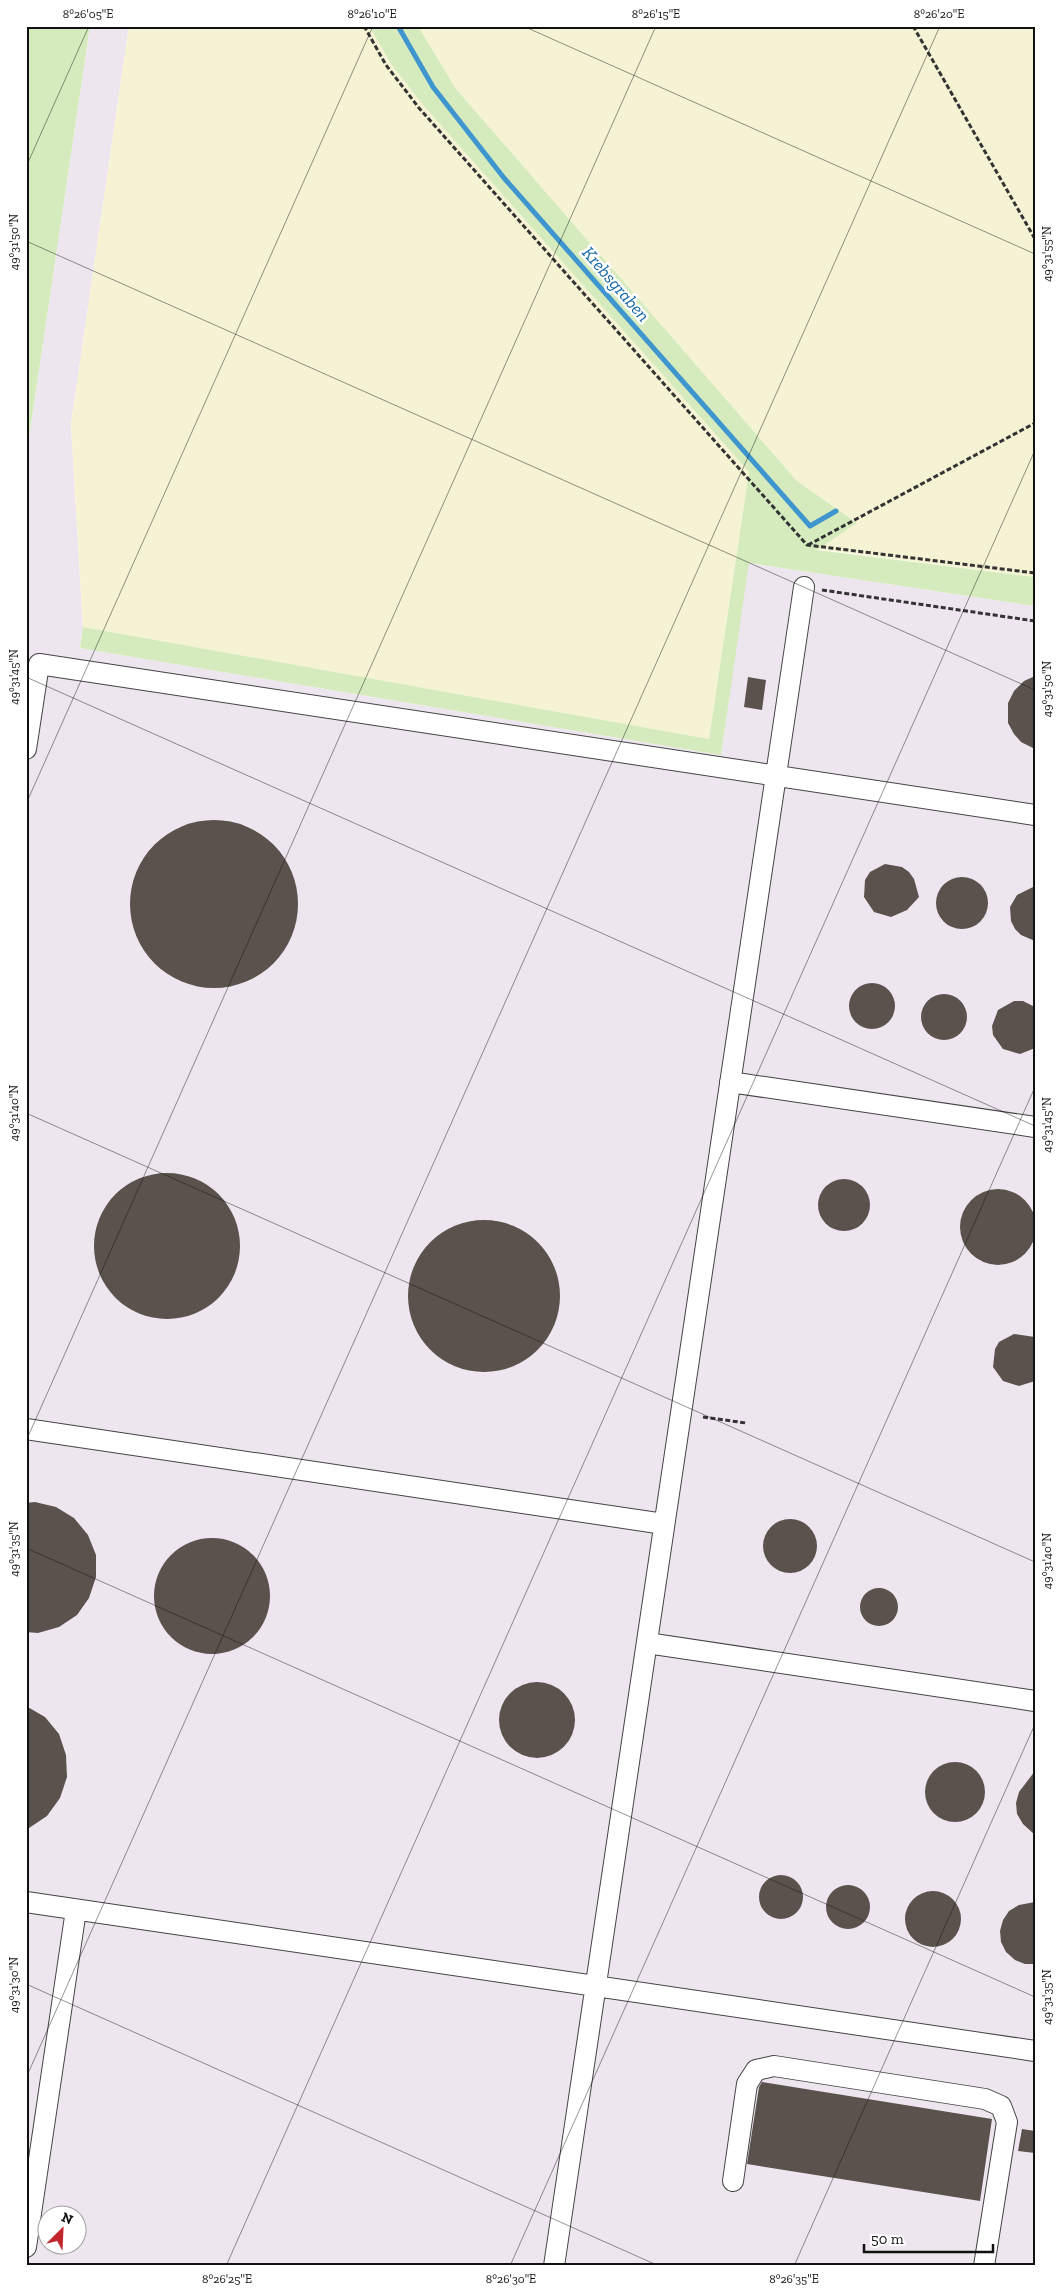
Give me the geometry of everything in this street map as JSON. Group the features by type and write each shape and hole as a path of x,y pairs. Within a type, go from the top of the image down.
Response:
{"street":[{"path":"554,2266 804,587"},
{"path":"26,749 39,664 1035,815"},
{"path":"730,1082 1035,1127"},
{"path":"26,1429 664,1524"},
{"path":"647,1643 1035,1701"},
{"path":"26,1902 1035,2051"},
{"path":"26,2247 76,1910"},
{"path":"733,2181 748,2084 756,2070 774,2066 985,2099 1001,2106 1006,2122 984,2266"}],"path":[{"path":"364,26 386,65 419,108 807,545 1035,573"},
{"path":"913,26 1035,239"},
{"path":"807,545 1035,423"},
{"path":"804,587 1035,621"},
{"path":"703,1417 746,1423"}],"shaded area":[{"path":"90,26 129,26 71,424 83,627 80,648 721,755 748,563 1035,606 1035,2266 26,2266 26,458"},
{"path":"129,26 369,26 391,64 423,105 749,472 709,739 83,627 71,424"},
{"path":"418,26 1035,26 1035,577 816,549 857,523 797,481 456,89"}],"green space":[{"path":"26,26 90,26 26,458"},
{"path":"369,26 418,26 456,89 797,481 857,523 817,550 1035,577 1035,606 749,563 721,755 80,648 83,627 709,739 749,472 423,105 391,64"}],"building":[{"path":"1035,676 1035,749 1021,742 1014,734 1008,723 1008,703 1014,691 1024,681"},
{"path":"748,677 766,680 762,710 744,707"},
{"path":"222,820 246,826 274,844 292,872 297,888 297,920 292,936 274,964 261,974 238,985 206,988 182,982 154,964 144,951 133,928 130,896 136,872 154,844 167,834 190,823"},
{"path":"885,864 902,867 909,872 914,879 919,897 907,910 891,917 874,912 864,897 865,880 870,872"},
{"path":"957,877 967,877 981,884 988,898 988,908 981,922 967,929 957,929 947,925 940,918 936,908 936,898 940,888 947,881"},
{"path":"1035,886 1035,941 1021,935 1015,929 1011,921 1010,907 1017,895"},
{"path":"872,983 885,987 891,993 895,1006 891,1019 885,1025 872,1029 859,1025 853,1019 849,1006 853,993 859,987"},
{"path":"944,994 957,998 963,1004 967,1017 963,1030 957,1036 944,1040 931,1036 925,1030 921,1017 925,1004 931,998"},
{"path":"1014,1001 1023,1001 1035,1007 1035,1048 1020,1054 1003,1049 993,1035 992,1026 998,1010"},
{"path":"167,1173 181,1174 195,1179 208,1185 219,1194 228,1205 234,1218 239,1232 239,1260 234,1274 228,1287 219,1298 208,1307 195,1313 181,1318 167,1319 153,1318 139,1313 126,1307 115,1298 106,1287 100,1274 95,1260 94,1246 95,1232 100,1218 106,1205 115,1194 126,1185 139,1179 153,1174"},
{"path":"839,1179 849,1179 863,1186 870,1200 870,1210 863,1224 849,1231 839,1231 829,1227 822,1220 818,1210 818,1200 822,1190 829,1183"},
{"path":"991,1189 1005,1189 1019,1195 1030,1206 1036,1220 1033,1242 1025,1254 1005,1265 991,1265 977,1259 966,1248 960,1234 960,1220 966,1206 977,1195"},
{"path":"484,1220 499,1221 513,1225 538,1242 555,1267 559,1281 559,1311 555,1325 538,1350 513,1367 499,1371 484,1372 469,1371 455,1367 430,1350 413,1325 409,1311 408,1296 409,1281 413,1267 430,1242 455,1225 469,1221"},
{"path":"1014,1334 1035,1337 1035,1381 1019,1386 1003,1381 993,1367 995,1349 999,1342"},
{"path":"35,1502 56,1507 74,1518 88,1535 96,1555 96,1577 89,1598 77,1615 59,1627 38,1633 26,1632 26,1503"},
{"path":"785,1519 795,1519 805,1523 813,1531 817,1546 813,1561 805,1569 795,1573 785,1573 775,1569 767,1561 763,1551 763,1541 767,1531 775,1523"},
{"path":"212,1538 234,1543 253,1555 265,1574 270,1596 265,1618 253,1637 234,1649 212,1654 190,1649 171,1637 159,1618 154,1596 159,1574 171,1555 190,1543"},
{"path":"879,1588 893,1593 898,1607 893,1621 879,1626 865,1621 860,1607 865,1593"},
{"path":"537,1682 552,1685 564,1693 572,1705 575,1720 572,1735 564,1747 552,1755 537,1758 522,1755 510,1747 502,1735 499,1720 502,1705 510,1693 522,1685"},
{"path":"26,1706 45,1717 59,1734 66,1755 67,1777 60,1798 47,1816 26,1830"},
{"path":"949,1762 961,1762 972,1767 980,1775 985,1786 983,1804 972,1817 961,1822 949,1822 938,1817 930,1809 925,1798 925,1786 930,1775 938,1767"},
{"path":"1035,1771 1035,1835 1023,1824 1017,1814 1016,1803 1019,1792"},
{"path":"785,1875 797,1881 802,1888 802,1906 797,1913 790,1918 777,1919 769,1916 762,1909 759,1893 762,1885 769,1878"},
{"path":"852,1885 864,1891 869,1898 869,1916 864,1923 857,1928 844,1929 836,1926 829,1919 826,1903 829,1895 836,1888"},
{"path":"933,1891 944,1893 953,1899 959,1908 961,1919 959,1930 953,1939 944,1945 933,1947 922,1945 913,1939 907,1930 905,1919 907,1908 913,1899 922,1893"},
{"path":"1035,1902 1035,1964 1025,1964 1015,1960 1006,1952 1001,1942 1000,1931 1003,1920 1009,1911 1019,1905"},
{"path":"762,2082 992,2119 980,2201 747,2164 759,2087"},
{"path":"1022,2129 1035,2131 1035,2153 1018,2151"}],"waterway":[{"name":"Krebsgraben","path":"398,26 433,87 504,178 810,526 836,511"}]}
